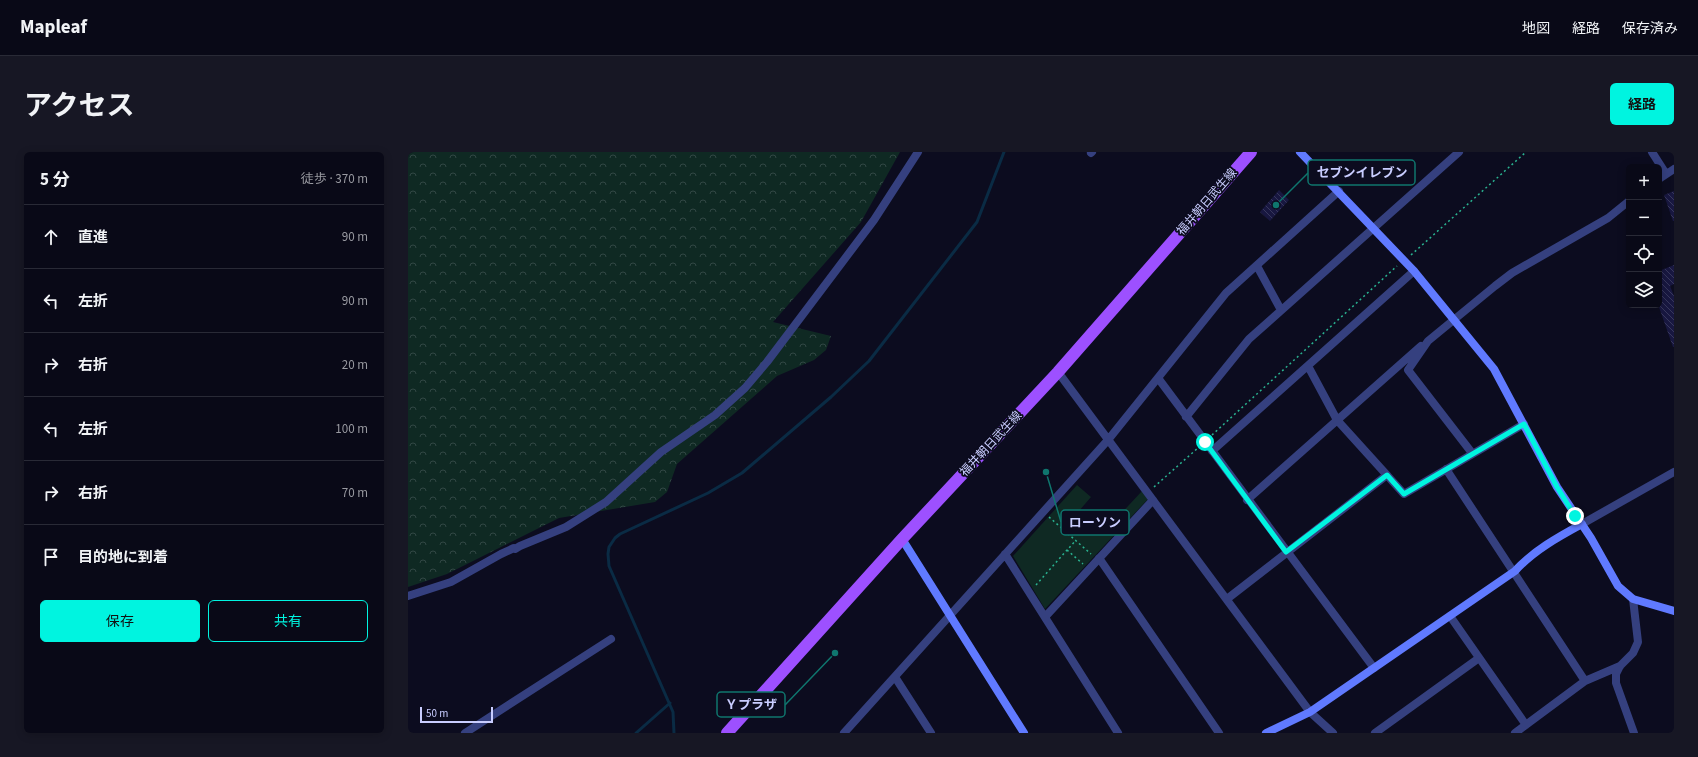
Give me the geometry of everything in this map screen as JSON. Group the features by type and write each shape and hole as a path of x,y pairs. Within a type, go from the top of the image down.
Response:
{"main road":[{"name":"福井朝日武生線","path":"727,733 902,539 1058,372 1251,152"}],"street":[{"path":"408,596 451,582 501,554 514,548 516,550 520,546 566,527 606,502 661,452 715,414 745,388 767,362 874,220 918,152"},
{"path":"1300,152 1414,271 1494,369 1557,487 1582,524 1618,586 1633,599 1674,611"},
{"path":"1186,417 1249,339 1459,152"},
{"path":"1652,152 1666,174"},
{"path":"1662,177 1674,169"},
{"path":"844,733 1108,440 1226,293 1339,191"},
{"path":"1248,500 1453,319 1512,273 1608,218 1626,203"},
{"path":"1257,266 1281,310"},
{"path":"1212,451 1414,271"},
{"path":"1428,341 1408,370 1472,453"},
{"path":"1308,366 1337,420 1404,494 1524,424"},
{"path":"1058,372 1310,712 1333,733"},
{"path":"1158,378 1286,552 1374,668"},
{"path":"1446,469 1515,571 1585,681"},
{"path":"1266,733 1310,712 1515,571 1522,562 1555,539 1674,472"},
{"path":"1227,599 1387,475"},
{"path":"1045,617 1153,500"},
{"path":"902,539 1024,733"},
{"path":"1005,554 1118,733"},
{"path":"1100,558 1219,733"},
{"path":"1633,599 1638,642 1633,653 1620,666 1616,674 1616,683 1634,733"},
{"path":"1450,616 1526,725"},
{"path":"465,733 611,639"},
{"path":"1375,733 1479,658"},
{"path":"1515,733 1585,681 1620,666"},
{"path":"895,677 930,733"}],"path":[{"path":"1147,493 1404,260 1526,152"},
{"path":"1044,512 1092,554"},
{"path":"1030,592 1076,540"},
{"path":"1067,550 1089,569"}],"green space":[{"path":"408,152 900,152 861,222 773,322 831,336 826,350 814,360 777,376 677,464 667,492 655,502 559,518 447,574 408,587"},
{"path":"1077,485 1091,497 1079,511 1095,524 1107,510 1116,519 1142,491 1148,499 1045,609 1013,556"}],"building":[{"path":"1279,190 1289,200 1270,221 1260,212"},
{"path":"1674,191 1674,221 1673,221 1664,195"},
{"path":"1674,265 1674,284 1670,286 1674,296 1674,347 1659,308 1662,308 1662,270"}],"waterway":[{"path":"674,733 673,712 609,566 609,547 615,538 620,534 708,493 742,473 831,397 869,361 977,222 1004,152"},
{"path":"636,733 670,703"}],"place":[{"name":"セブンイレブン","path":"1276,205"},
{"name":"ローソン","path":"1046,472"},
{"name":"Ｙプラザ","path":"835,653"}],"route":[{"path":"1205,442 1286,552 1387,475 1404,494 1524,424 1557,487 1575,516"}]}
